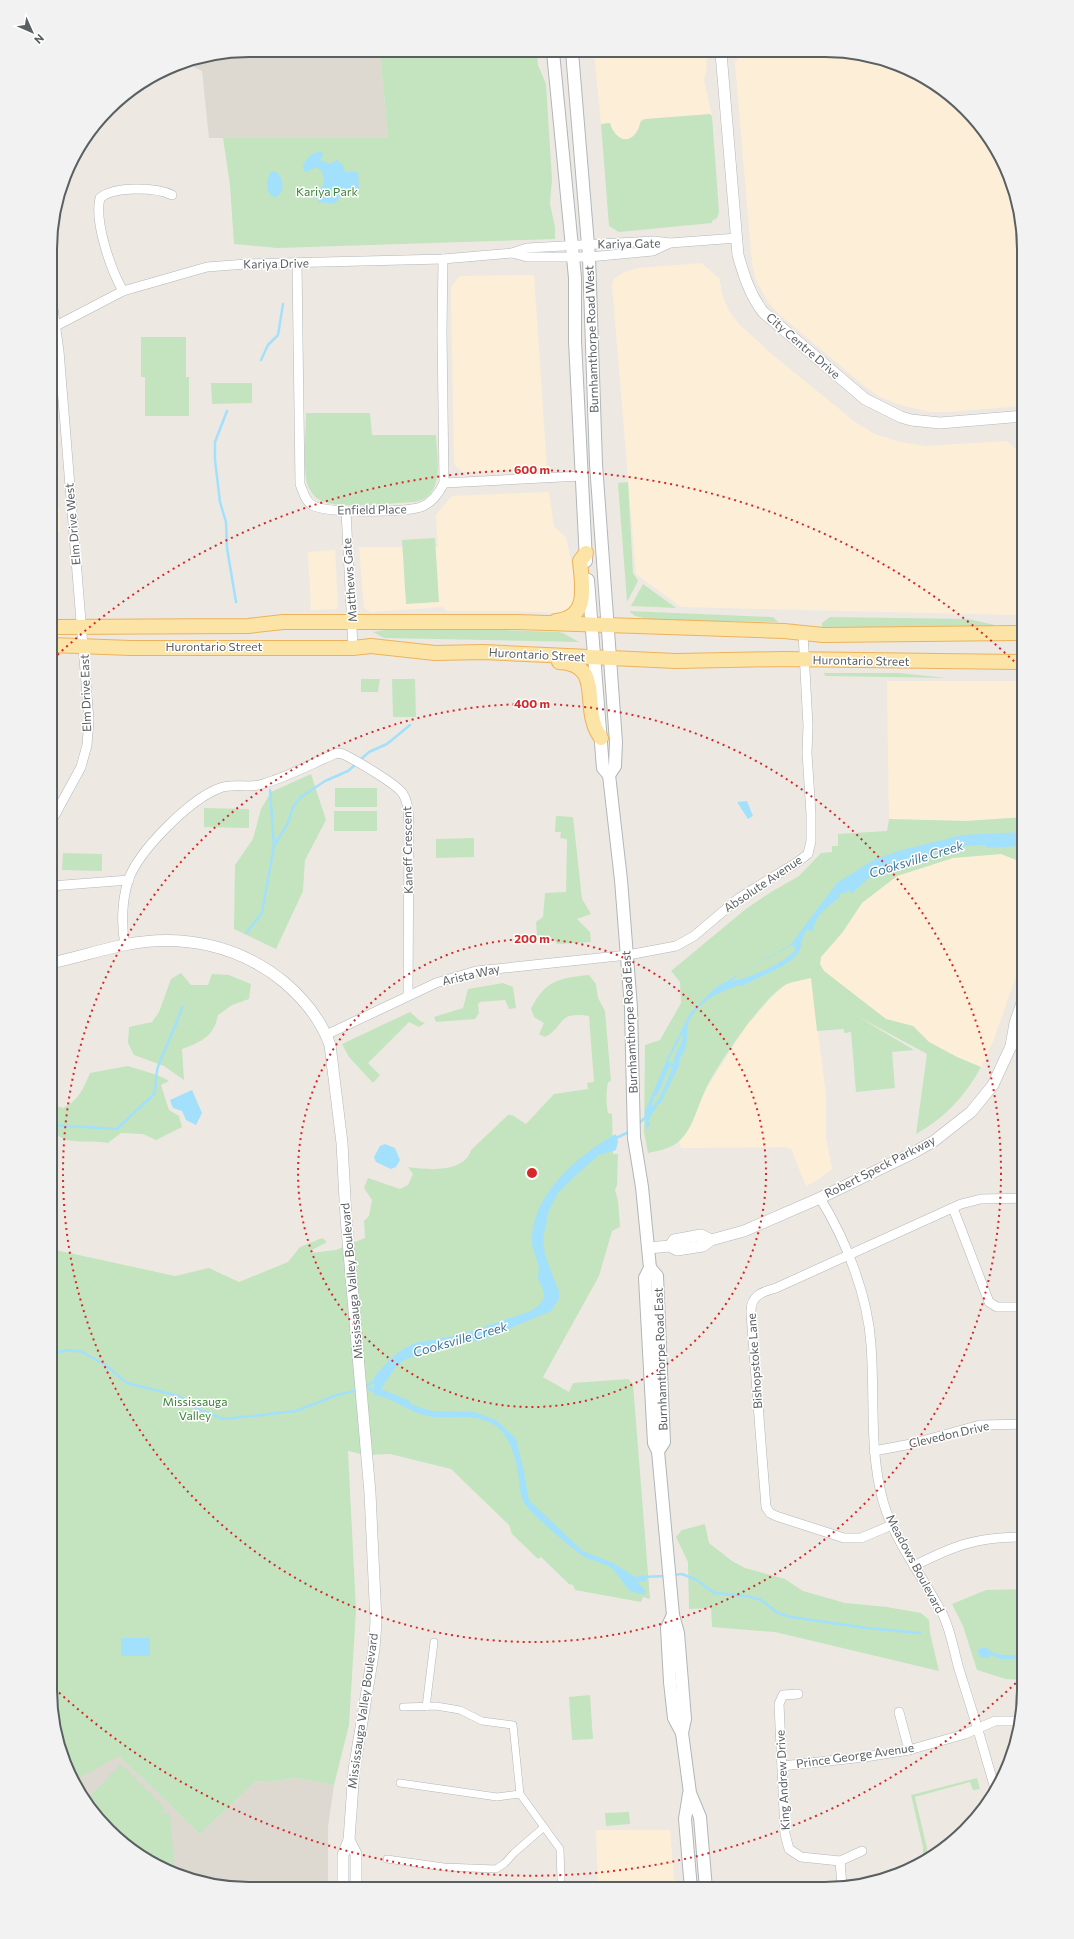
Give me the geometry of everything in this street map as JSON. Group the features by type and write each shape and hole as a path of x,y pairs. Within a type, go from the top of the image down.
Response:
{"main road":[{"name":"Burnhamthorpe Road West","path":"553,57 575,278 575,341 581,476 594,658"},
{"name":"Burnhamthorpe Road West","path":"572,57 589,251 596,464 609,658"},
{"path":"516,622 527,620 564,620 576,613 582,602 580,561 586,553"},
{"name":"Hurontario Street","path":"57,628 248,626 283,622 516,622 823,635 1017,633"},
{"name":"Hurontario Street","path":"57,645 131,648 353,648 371,646 435,653 483,652 676,661 804,660 1017,662"},
{"path":"483,652 492,659 569,662 576,666 583,673 589,684 593,723 601,738"},
{"name":"Burnhamthorpe Road East","path":"594,658 603,768 608,775 615,817 628,955 634,1092 634,1138 642,1187 650,1268 657,1276 660,1310 664,1442 658,1451 673,1615 678,1633 686,1719 682,1732 690,1793 700,1817 705,1882"},
{"path":"608,775 615,766 616,742 609,658"},
{"name":"Burnhamthorpe Road East","path":"690,1793 685,1819 690,1882"}],"street":[{"name":"City Centre Drive","path":"721,57 738,255 752,296 763,312 865,399 901,417 940,423 1017,417"},
{"path":"123,291 117,281 103,242 99,210 100,198 107,193 125,190 158,190 172,195"},
{"name":"Kariya Gate","path":"589,251 653,251 670,243 737,238"},
{"name":"Kariya Drive","path":"57,325 123,291 207,267 246,264 297,264 443,259 512,253 527,248 572,252 589,251"},
{"path":"443,259 442,332 444,483 581,476"},
{"name":"Enfield Place","path":"297,264 300,484 304,496 312,505 328,510 346,511 410,509 422,507 433,499 444,483"},
{"name":"Elm Drive West","path":"57,359 82,628"},
{"name":"Matthews Gate","path":"346,511 353,623 353,648"},
{"name":"Elm Drive East","path":"57,811 81,767 87,745 89,720 82,628"},
{"name":"Absolute Avenue","path":"628,955 676,946 694,936 740,898 808,854 811,841 811,814 807,753 808,726 803,633"},
{"name":"Kaneff Crescent","path":"125,944 123,927 129,880 140,862 170,822 200,799 220,787 256,785 279,780 337,753 347,756 403,793 408,803 408,995"},
{"path":"57,886 129,880"},
{"name":"Mississauga Valley Boulevard","path":"57,962 125,944 180,941 206,943 238,954 274,974 294,990 312,1012 326,1035 330,1045 342,1143 346,1218 370,1493 376,1622 374,1649 354,1770 349,1840 343,1855 343,1882"},
{"name":"Arista Way","path":"326,1035 408,995 445,979 476,971 628,955"},
{"name":"Robert Speck Parkway","path":"1011,1046 1017,1017"},
{"name":"Robert Speck Parkway","path":"648,1248 670,1246 677,1250 703,1246 711,1240 744,1231 820,1198 913,1153 952,1129 971,1112 993,1085 1011,1046 1017,1039"},
{"name":"Meadows Boulevard","path":"820,1198 848,1256 858,1281 868,1319 871,1344 874,1451 877,1476 883,1503 892,1525 943,1616 993,1782"},
{"name":"Bishopstoke Lane","path":"892,1525 861,1538 844,1538 776,1516 766,1507 764,1499 751,1310 753,1300 761,1292 776,1288 961,1204 981,1198 1017,1198"},
{"path":"953,1208 990,1302 997,1307 1017,1307"},
{"name":"Clevedon Drive","path":"874,1451 911,1444 980,1425 1017,1424"},
{"path":"914,1566 964,1543 983,1538 1017,1536"},
{"path":"426,1707 434,1642"},
{"name":"King Andrew Drive","path":"798,1694 783,1695 779,1704 785,1834 789,1849 801,1857 840,1861"},
{"path":"403,1707 436,1706 460,1710 482,1721 513,1725 520,1794 560,1849 561,1879"},
{"path":"899,1712 909,1750"},
{"name":"Prince George Avenue","path":"782,1766 865,1757 909,1750 959,1736 995,1721 1014,1721"},
{"path":"400,1783 497,1797 520,1794"},
{"path":"387,1859 444,1867 496,1869 505,1863 514,1852 544,1827"},
{"name":"Mississauga Valley Boulevard","path":"349,1840 356,1854 356,1882"},
{"path":"842,1881 840,1861 862,1851"}],"shaded area":[{"path":"236,57 381,57 388,138 209,138 202,71 191,66"},
{"path":"594,57 706,57 707,67 704,80 712,116 710,114 638,129 632,137 628,139 620,139 613,131 610,123 601,124"},
{"path":"739,57 838,57 887,67 932,89 961,113 969,122 985,142 997,164 1007,187 1013,212 1017,236 1017,407 949,412 929,412 897,404 878,396 864,386 779,314 768,302 756,280 752,264 735,63"},
{"path":"701,263 719,278 723,297 729,311 740,325 774,356 855,422 875,434 900,442 926,446 1007,441 1017,450 1017,615 681,607 636,574 612,284 615,278 624,272 638,268"},
{"path":"534,275 547,470 462,472 454,464 451,287 460,276"},
{"path":"549,492 554,527 566,537 576,586 575,603 567,612 447,611 442,607 371,612 364,608 359,547 438,547 436,515 452,496"},
{"path":"57,507 59,507 60,532 57,532"},
{"path":"335,550 338,606 336,609 311,610 308,552"},
{"path":"887,681 1017,681 1017,817 966,821 889,819"},
{"path":"1001,854 1017,860 1017,973 994,1039 981,1067 957,1057 929,1042 913,1026 886,1019 824,971 820,964 821,957 842,933 862,903 897,876 953,858"},
{"path":"811,978 826,1095 826,1138 832,1169 819,1179 806,1186 791,1149 785,1147 681,1148 679,1141 691,1126 705,1091 747,1025 774,995 787,984"},
{"path":"118,1755 200,1834 256,1781 269,1782 296,1778 334,1785 328,1827 328,1882 236,1882 187,1872 142,1850 122,1834 113,1826 89,1797 79,1778"},
{"path":"596,1830 670,1830 674,1882 598,1882"}],"green space":[{"name":"Kariya Park","path":"381,57 537,57 538,65 546,84 552,179 550,204 555,227 555,239 277,248 234,244 230,185 223,138 388,138"},
{"path":"710,114 712,116 719,212 717,218 712,221 712,223 619,232 609,226 601,124 610,123 614,132 620,138 628,139 636,133 641,121 645,119"},
{"path":"141,337 186,337 186,377 189,377 189,416 145,416 145,377 141,377"},
{"path":"211,383 252,383 252,403 212,404"},
{"path":"306,413 370,413 372,435 436,435 438,465 435,485 431,493 424,499 414,502 379,504 339,505 318,499 310,490 306,479"},
{"path":"628,482 633,573 638,581 627,602 618,483"},
{"path":"435,538 439,602 406,604 402,540"},
{"path":"643,584 676,608 631,606"},
{"path":"629,611 773,617 778,622 651,620 635,616"},
{"path":"830,617 968,619 995,625 967,629 822,628 822,623"},
{"path":"385,630 504,630 558,632 563,633 579,642 384,638 373,632"},
{"path":"823,673 899,673 947,678 826,676"},
{"path":"361,679 380,679 378,692 361,692"},
{"path":"392,679 415,679 416,717 393,717"},
{"path":"311,774 326,820 305,860 303,891 276,949 234,929 235,865 253,839 261,809 271,792"},
{"path":"335,788 377,788 377,807 335,807"},
{"path":"204,808 249,809 249,828 204,827"},
{"path":"334,811 377,811 377,831 334,831"},
{"path":"556,816 573,817 582,899 591,914 577,919 590,932 591,942 557,944 553,938 537,935 536,922 543,917 545,893 566,892 567,839 560,838 561,832 555,832"},
{"path":"1017,817 1017,860 1001,854 953,858 897,876 862,903 842,933 821,957 820,964 824,971 886,1019 913,1026 929,1042 957,1057 981,1067 969,1087 954,1105 927,1128 916,1134 927,1054 857,1016 914,1050 892,1052 895,1088 856,1092 851,1032 844,1033 844,1029 817,1031 811,978 787,984 766,1002 741,1033 718,1067 704,1093 686,1133 677,1143 670,1147 648,1153 644,1132 645,1045 660,1040 681,1003 680,982 671,971 747,908 799,876 821,853 832,852 832,846 838,846 838,834 887,831 889,819 966,821"},
{"path":"474,838 474,857 436,858 436,839"},
{"path":"63,853 102,854 102,871 62,870"},
{"path":"181,973 191,985 208,985 212,974 229,975 251,984 249,999 232,1005 218,1015 213,1029 206,1038 182,1049 184,1080 164,1066 134,1055 128,1043 129,1027 152,1022 159,1012 171,979"},
{"name":"Mississauga Valley","path":"589,975 596,984 598,998 605,1011 611,1081 608,1082 607,1101 608,1113 612,1114 613,1154 618,1154 617,1185 615,1190 618,1200 620,1227 612,1231 599,1276 543,1377 569,1392 573,1383 628,1379 633,1384 650,1599 643,1597 641,1602 575,1590 573,1585 569,1584 541,1557 538,1559 512,1534 509,1525 451,1469 390,1454 365,1455 348,1451 356,1610 349,1725 334,1785 296,1778 269,1782 256,1781 200,1834 119,1756 79,1778 67,1752 57,1703 57,1250 175,1276 209,1268 239,1282 288,1262 300,1247 322,1238 327,1242 310,1251 311,1253 336,1250 365,1238 364,1221 369,1216 372,1200 364,1188 368,1178 400,1189 408,1185 413,1174 408,1167 435,1169 461,1163 471,1150 508,1115 512,1115 526,1124 554,1094 588,1089 587,1083 594,1082 589,1016 578,1015 566,1018 562,1020 552,1033 545,1037 539,1034 544,1023 534,1017 531,1009 536,999 548,986 562,979"},
{"path":"503,983 513,987 516,1008 509,1009 505,1000 480,1002 478,1004 479,1013 475,1019 436,1022 434,1017 463,1008 468,989"},
{"path":"410,1012 420,1021 425,1023 419,1027 409,1022 368,1063 380,1075 373,1083 349,1057 342,1044"},
{"path":"128,1066 164,1078 169,1081 161,1085 169,1110 179,1116 182,1127 156,1140 143,1134 121,1133 108,1143 63,1139 57,1135 57,1106 63,1108 77,1098 90,1073"},
{"path":"705,1524 709,1543 732,1561 745,1568 785,1579 803,1591 845,1603 887,1607 921,1613 929,1620 930,1633 939,1671 775,1632 712,1627 711,1608 689,1609 688,1562 676,1537 682,1530"},
{"path":"1017,1589 1017,1680 1006,1679 977,1670 963,1626 952,1604 986,1590"},
{"path":"590,1695 593,1739 572,1740 569,1697"},
{"path":"121,1764 165,1808 161,1813 170,1813 174,1866 142,1850 122,1834 113,1826 89,1797"},
{"path":"977,1778 980,1789 973,1790 970,1782 915,1797 927,1848 927,1853 923,1855 923,1847 911,1795"},
{"path":"629,1812 630,1824 606,1826 605,1813"}],"water":[{"path":"313,153 324,153 320,160 330,164 337,160 343,165 345,172 358,172 359,189 342,190 338,200 334,204 319,202 316,194 324,184 322,171 317,167 306,172 304,171 303,164"},
{"path":"271,171 278,173 283,186 281,192 276,197 269,194 267,187"},
{"path":"747,801 753,816 748,819 737,802"},
{"path":"1017,832 1017,846 987,848 985,845 964,846 963,848 941,850 930,857 911,860 877,871 851,894 849,890 840,894 839,898 826,909 816,921 814,931 807,930 803,936 800,950 796,956 778,968 742,986 739,985 717,994 698,1008 693,1014 688,1024 686,1046 679,1061 679,1066 661,1103 658,1104 648,1122 651,1124 646,1129 645,1111 668,1057 690,1013 715,988 791,944 837,883 875,859 902,850 962,835","holes":["791,945 794,945 795,949 785,959 756,974 732,981 738,975","683,1033 682,1041 675,1056 674,1063 670,1063 669,1059","669,1067 673,1067 659,1099 651,1108 654,1097 658,1094"]},
{"path":"192,1090 202,1113 196,1125 186,1120 182,1111 173,1108 170,1100"},
{"path":"616,1134 618,1142 616,1150 599,1155 575,1176 558,1193 549,1210 543,1239 545,1255 559,1292 559,1299 551,1311 484,1339 420,1354 404,1360 395,1368 381,1389 408,1400 413,1405 432,1411 474,1412 496,1420 516,1439 529,1500 583,1551 613,1563 635,1577 645,1575 647,1581 638,1582 646,1592 644,1595 632,1592 626,1587 610,1567 580,1554 534,1515 524,1503 520,1491 519,1479 512,1448 504,1435 493,1424 485,1420 469,1417 427,1416 388,1399 374,1395 374,1377 390,1359 403,1349 415,1343 460,1335 528,1312 541,1303 544,1298 544,1293 538,1278 539,1269 532,1242 534,1225 539,1208 559,1178 572,1165 601,1143"},
{"path":"385,1144 395,1148 400,1160 396,1167 391,1169 376,1162 374,1157 380,1146"},
{"path":"121,1638 150,1638 150,1656 121,1656"},
{"path":"984,1647 998,1654 1017,1655 1017,1659 1000,1659 991,1655 989,1658 980,1657 977,1650"}],"waterway":[{"path":"261,360 268,345 278,335 283,304"},
{"path":"227,411 215,442 215,460 220,502 226,522 227,548 236,602"},
{"path":"360,760 369,752 387,744 410,725"},
{"path":"246,933 262,913 274,846 288,823 293,807 301,797 325,781 348,771 356,764"},
{"path":"270,790 274,846"},
{"path":"57,1125 117,1129 154,1094 158,1067 182,1007"},
{"name":"Cooksville Creek","path":"637,1125 647,1116"},
{"name":"Cooksville Creek","path":"614,1139 631,1131"},
{"name":"Cooksville Creek","path":"57,1352 70,1350 82,1352 104,1364 127,1383 179,1396 197,1409 224,1419 296,1411 337,1395 358,1390"},
{"name":"Cooksville Creek","path":"364,1388 377,1379"},
{"path":"365,1388 376,1391"},
{"path":"672,1575 682,1574 697,1580 714,1593 746,1596 761,1600 778,1613 791,1617 866,1628 920,1633"},
{"path":"643,1577 665,1576"}]}
